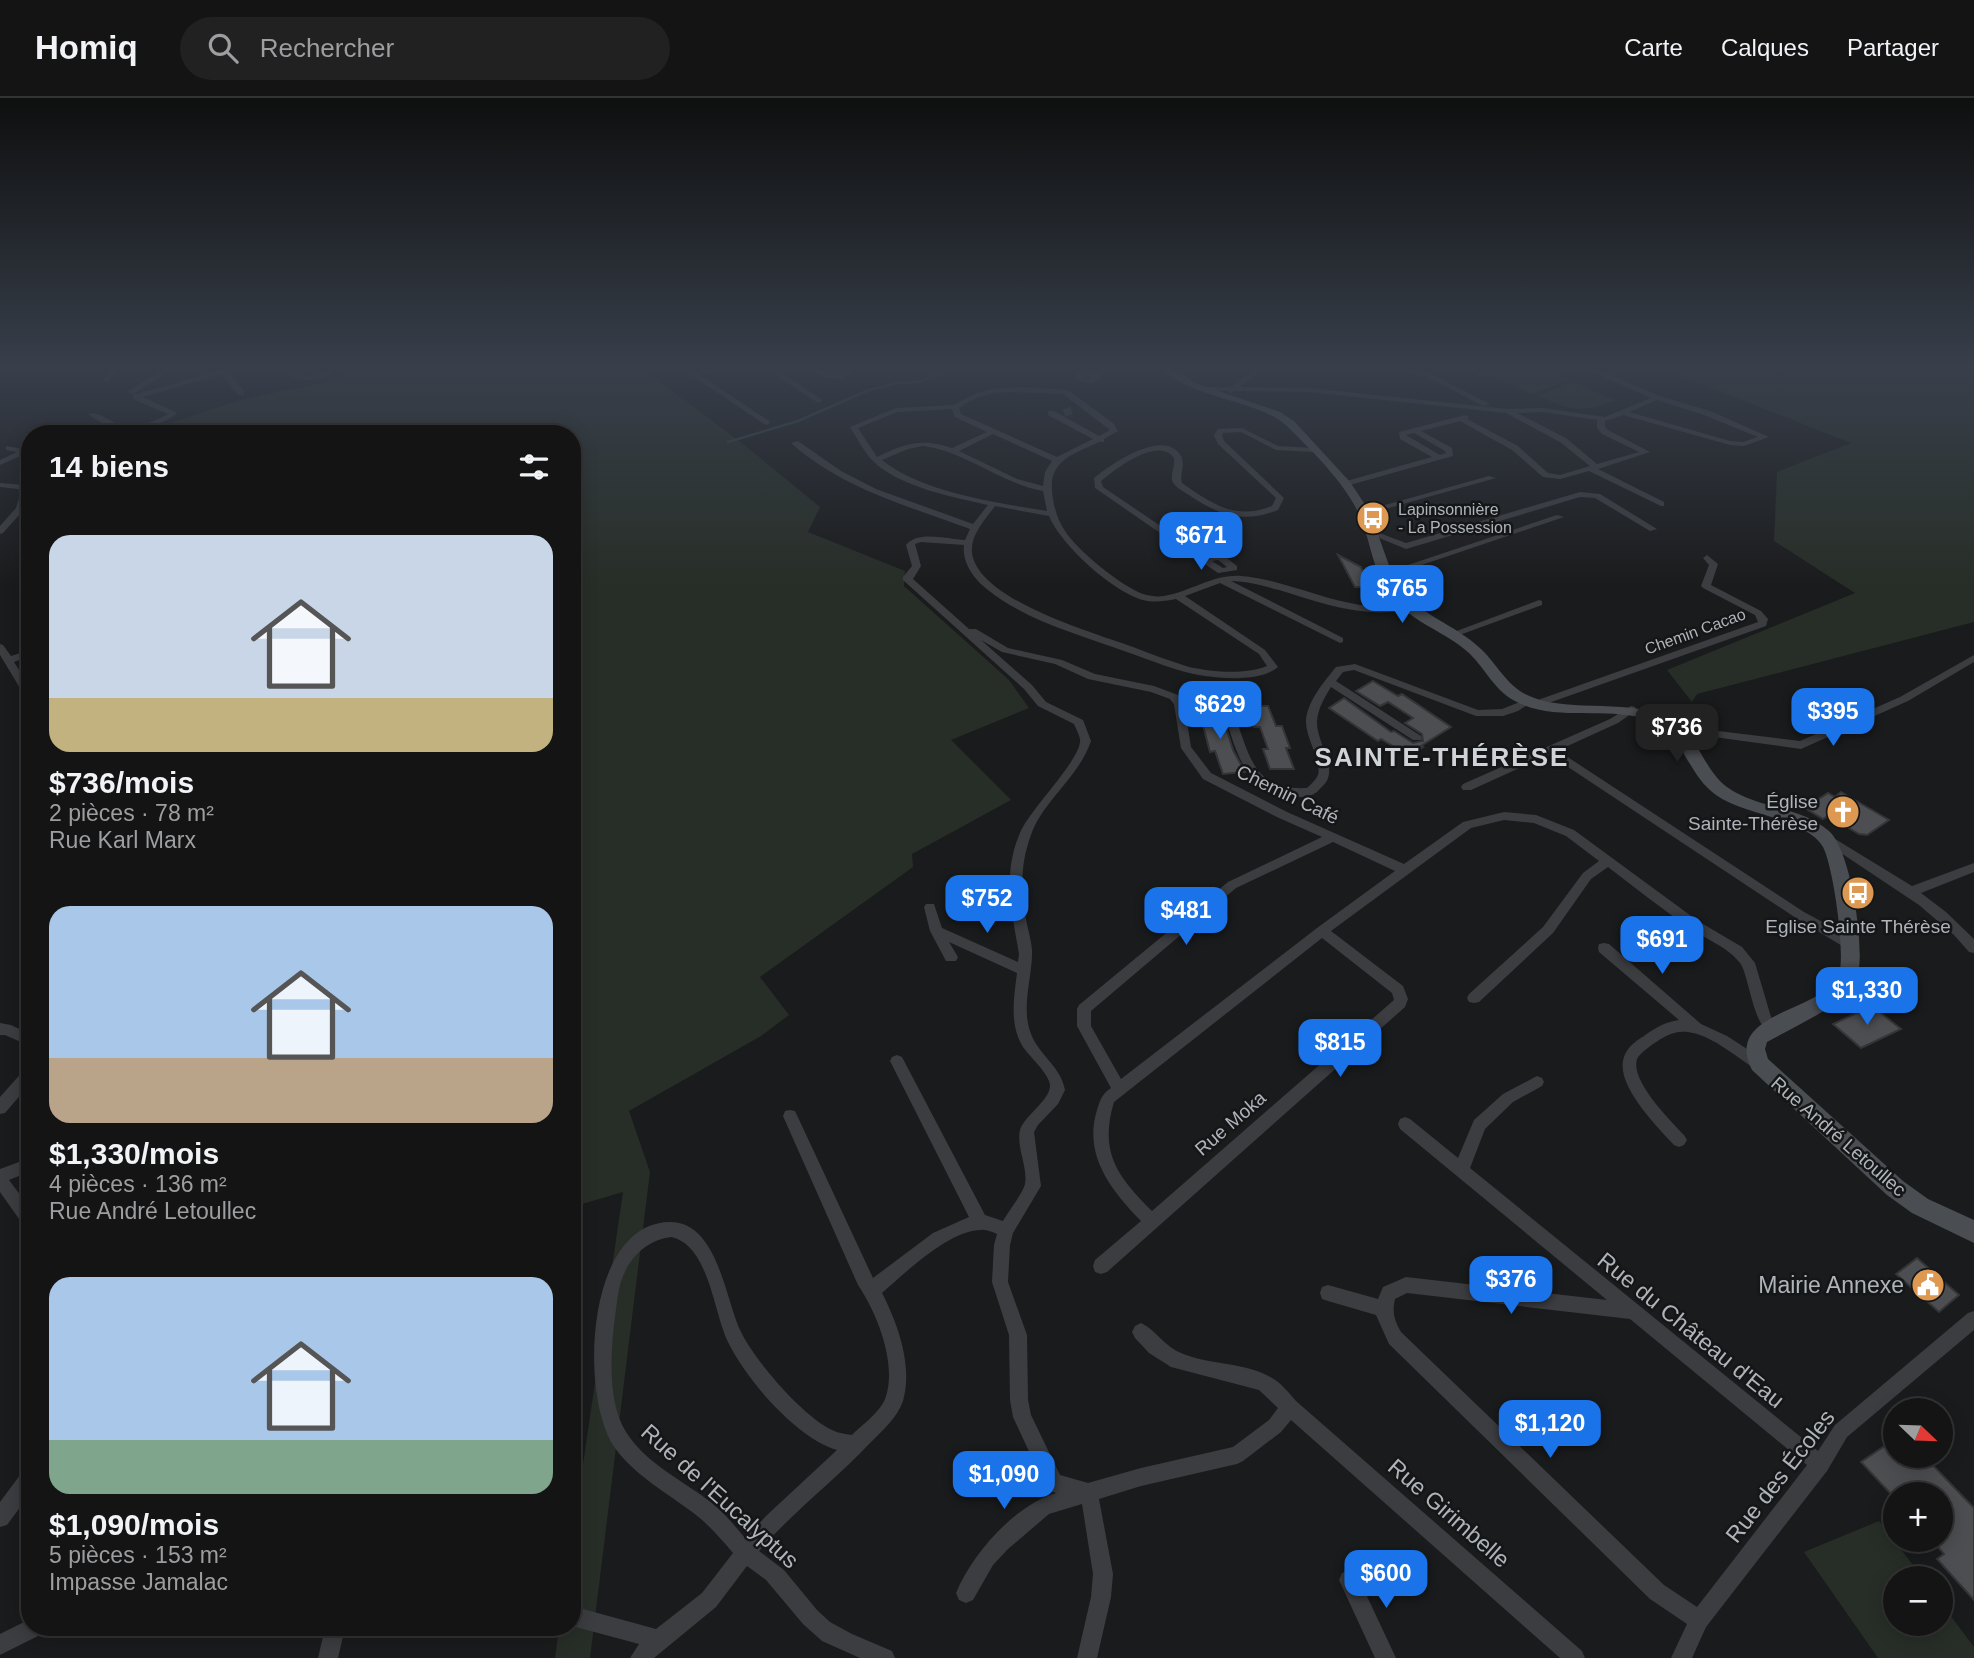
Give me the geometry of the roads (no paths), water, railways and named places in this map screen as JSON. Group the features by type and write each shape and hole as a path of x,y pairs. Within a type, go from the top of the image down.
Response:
{"main road":[{"path":"1305,441 1346,484 1364,512 1397,597 1407,608 1471,647 1503,684 1533,702 1631,709 1666,721 1677,729 1706,777 1718,788 1744,804 1787,817 1824,836"},
{"name":"Rue André Letoullec","path":"1824,836 1838,864 1849,943 1850,976 1846,984 1759,1037 1755,1049 1759,1064 1895,1188 1920,1206 1974,1232"},
{"name":"Rue André Letoullec","path":"1949,1219 1974,1226"}],"street":[{"path":"863,441 876,460 905,476 992,505 1050,514"},
{"path":"951,452 974,441"},
{"path":"1012,441 1057,460"},
{"path":"1099,441 1057,460 1048,473 1050,514 1066,539 1080,554 1130,592 1155,599 1222,581 1245,580 1310,599 1372,611 1407,608"},
{"path":"1203,559 1220,557 1234,568 1221,571 1203,559 1099,488 1097,480 1142,450 1168,449 1177,455 1175,473 1178,484 1216,509 1255,516 1275,508 1280,498 1220,441"},
{"path":"1261,441 1270,446 1313,450"},
{"path":"1410,441 1440,458"},
{"path":"1346,484 1448,456 1450,452 1432,441"},
{"path":"1503,441 1537,464 1546,475 1555,477 1646,452 1623,441"},
{"path":"1564,441 1593,467 1661,504"},
{"path":"1722,441 1744,444 1754,441"},
{"path":"795,443 838,473 873,491 974,527"},
{"path":"876,460 925,444 951,452 1016,483 1047,489"},
{"path":"9,448 21,451"},
{"path":"0,463 21,454"},
{"path":"1364,512 1492,478"},
{"path":"0,485 21,487"},
{"path":"1371,533 1406,546 1580,494 1597,496 1653,529"},
{"path":"992,505 974,527 969,543 968,556 973,571 988,585 1050,622 1205,673 1248,672 1269,670 1273,667 1262,652 1177,595"},
{"path":"0,531 20,509"},
{"path":"1386,574 1560,517"},
{"path":"969,543 920,539 910,545 917,566 908,580 1028,687 1042,704 1079,722 1086,741 1081,756 1033,819 1015,877 1015,891 1025,937 1020,1000 1022,1028 1027,1041 1056,1079 1058,1090 1053,1100 1033,1120 1027,1132 1033,1186 1006,1230 999,1282 1018,1335 1022,1417 1054,1483 1089,1493"},
{"name":"Chemin Cacao","path":"1533,702 1763,624 1758,613 1706,586 1714,564 1707,558"},
{"path":"1222,581 1340,640"},
{"path":"1451,635 1539,603"},
{"name":"Chemin Café","path":"949,615 1005,650 1058,662 1092,677 1154,689 1174,697 1179,703 1186,748 1208,776 1283,816 1405,870"},
{"path":"0,647 21,681"},
{"path":"9,660 21,656"},
{"path":"1677,729 1801,745 1904,699 1974,658"},
{"path":"1235,695 1235,700 1227,708 1256,780 1263,786 1283,793 1310,792 1319,786 1324,769 1310,718 1340,669 1355,667 1476,713 1492,715 1508,712 1533,702"},
{"path":"1330,682 1417,738"},
{"path":"1467,787 1615,722 1631,709"},
{"path":"1563,758 1800,915 1849,943"},
{"path":"1151,1220 1117,1186 1105,1164 1100,1143 1104,1108 1108,1098 1322,931 1467,825 1504,816 1536,818 1570,833 1693,924 1744,957 1765,1019 1773,1028"},
{"path":"1824,836 1910,892 1958,930 1974,948"},
{"path":"1119,1089 1084,1026 1084,1009 1232,885 1333,837"},
{"path":"1474,998 1548,930 1582,882 1608,861"},
{"path":"1910,892 1972,871"},
{"path":"930,907 936,931 951,957"},
{"path":"936,931 1024,970"},
{"name":"Rue Moka","path":"1101,1266 1400,1003 1398,990 1322,931"},
{"path":"1604,948 1698,1029 1759,1064"},
{"path":"1679,1140 1658,1119 1630,1075 1630,1058 1641,1045 1667,1028 1681,1026 1698,1029"},
{"path":"2,1028 21,1036"},
{"path":"897,1061 980,1222"},
{"path":"1461,1170 1479,1125 1508,1098 1537,1082"},
{"path":"0,1108 21,1084"},
{"path":"640,1658 656,1639 710,1599 745,1552 856,1445 894,1404 898,1386 897,1359 872,1290 864,1279 790,1116"},
{"name":"Rue du Château d'Eau","path":"1405,1124 1819,1464"},
{"path":"21,1169 0,1177 21,1208"},
{"path":"1949,1219 1974,1241"},
{"path":"872,1290 928,1244 980,1222 1006,1230"},
{"name":"Rue de l'Eucalyptus","path":"856,1445 830,1439 810,1427 756,1371 734,1337 713,1276 695,1239 684,1231 671,1229 652,1233 631,1249 618,1264 612,1283 603,1352 610,1418 620,1439 651,1471 716,1519 745,1552 774,1574 823,1629 885,1658"},
{"path":"1632,1311 1406,1285 1389,1293 1382,1309 1385,1323 1395,1338 1657,1592 1699,1620"},
{"path":"1328,1293 1382,1309"},
{"name":"Rue des Écoles","path":"1681,1658 1699,1620 1819,1464 1841,1431 1974,1319"},
{"name":"Rue Girimbelle","path":"1141,1332 1155,1347 1177,1361 1269,1386 1575,1658"},
{"path":"966,1593 986,1558 1024,1520 1057,1500 1237,1455 1275,1426 1290,1407"},
{"path":"0,1518 6,1502 21,1487"},
{"path":"1087,1658 1101,1597 1103,1574 1089,1493"},
{"path":"1349,1580 1386,1658"},
{"path":"581,1618 656,1639"},
{"path":"0,1645 21,1634"},
{"path":"328,1658 333,1636"}],"waterway":[{"path":"728,442 732,441"}],"place":[{"name":"Lapinsonnière - La Possession","path":"1373,518"},
{"name":"Église Sainte-Thérèse","path":"1843,812"},
{"name":"Eglise Sainte Thérèse","path":"1858,893"},
{"name":"Mairie Annexe","path":"1928,1285"}],"district":[{"name":"SAINTE-THÉRÈSE","path":"1442,757"}]}
